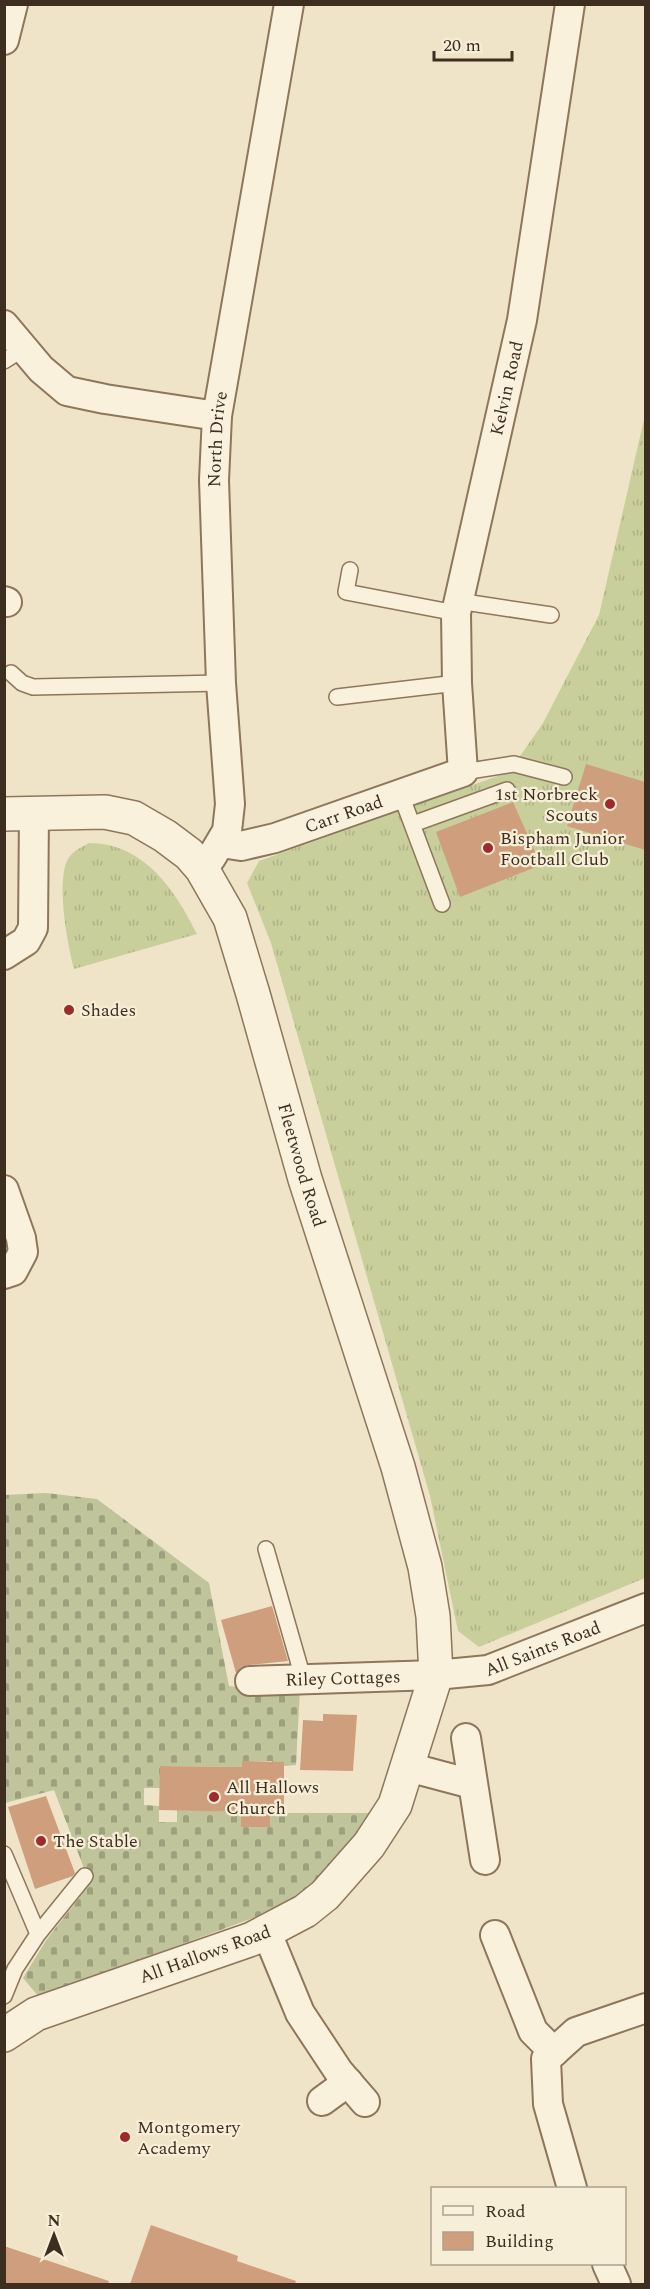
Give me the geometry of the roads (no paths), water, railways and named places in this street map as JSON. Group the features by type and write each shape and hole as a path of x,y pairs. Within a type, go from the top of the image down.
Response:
{"street":[{"path":"4,40 14,4"},
{"name":"North Drive","path":"202,869 227,831 230,804 221,683 214,480 217,416 289,4"},
{"name":"Kelvin Road","path":"463,772 457,683 457,607 522,320 570,4"},
{"path":"4,325 14,355 41,369 67,391 217,416"},
{"name":"Carr Road","path":"221,843 241,846 256,843 463,772"},
{"name":"Fleetwood Road","path":"20,814 105,812 134,818 165,836 189,854 202,869 230,918 254,994 301,1167 398,1467 425,1567 433,1616 436,1675"},
{"path":"4,955 26,941 33,928 20,814"},
{"path":"4,1190 21,1238 23,1252 13,1271 4,1274"},
{"name":"All Saints Road","path":"436,1675 475,1672 502,1666 645,1608"},
{"name":"Riley Cottages","path":"250,1681 436,1675"},
{"name":"All Hallows Road","path":"4,2035 36,2014 267,1933 305,1911 325,1895 369,1845 395,1805 436,1675"},
{"path":"466,1738 485,1860"},
{"path":"408,1767 472,1784"},
{"path":"267,1933 300,2013 317,2041 356,2092 321,2101"},
{"path":"491,1946 533,2031 554,2052"},
{"path":"572,2187 549,2104 546,2059 576,2032 645,2008"},
{"path":"607,2265 616,2284"}],"lane":[{"path":"350,570 346,592 457,607 551,615"},
{"path":"11,673 22,683 33,687 221,683"},
{"path":"337,697 457,683"},
{"path":"463,772 514,764 564,777"},
{"path":"413,824 507,790"},
{"path":"401,795 442,904"},
{"path":"266,1549 303,1678"},
{"path":"4,1854 38,1934"},
{"path":"4,1996 15,1969 38,1934 85,1876"}],"place":[{"name":"1st Norbreck Scouts","path":"610,804"},
{"name":"Bispham Junior Football Club","path":"488,848"},
{"name":"Shades","path":"69,1010"},
{"name":"All Hallows Church","path":"214,1797"},
{"name":"The Stable","path":"41,1841"},
{"name":"Montgomery Academy","path":"125,2137"}]}
